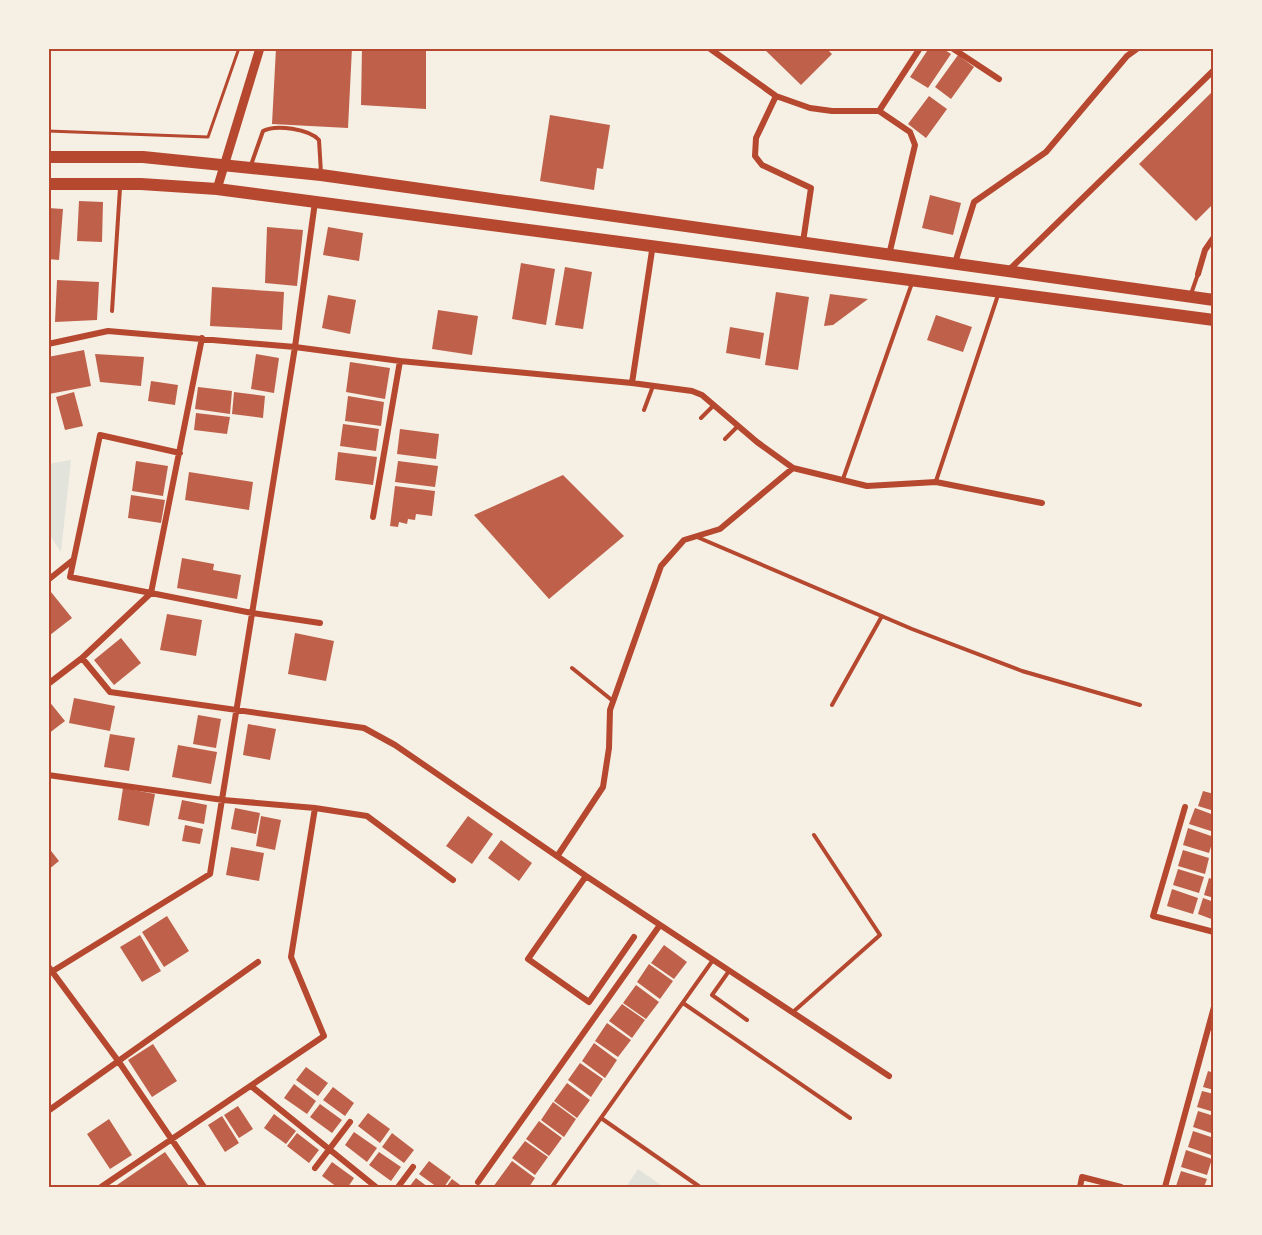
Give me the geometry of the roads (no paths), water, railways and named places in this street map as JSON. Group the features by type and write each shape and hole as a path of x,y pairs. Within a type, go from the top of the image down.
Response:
{"highway":[{"path":"48,157 143,157 250,166 1214,300"},
{"path":"48,184 120,184 218,189 652,244 1214,320"}],"street":[{"path":"218,189 260,48"},
{"path":"709,48 776,96 810,108 832,111 879,111 910,132 915,139 890,255"},
{"path":"879,111 920,48"},
{"path":"952,48 999,79"},
{"path":"955,264 974,202 1046,152 1127,56 1138,48"},
{"path":"1007,272 1214,70"},
{"path":"776,96 756,138 755,156 762,165 811,188 802,243"},
{"path":"204,1187 119,1062 49,970 210,874 295,347 315,202"},
{"path":"1198,274 1205,250 1214,237"},
{"path":"632,383 652,244"},
{"path":"48,344 108,330 295,347 400,361 632,383 692,391 714,405 793,468 867,486 936,482 1042,503"},
{"path":"48,673 51,681 82,658 151,593 202,338"},
{"path":"374,517 400,361"},
{"path":"180,453 100,435 70,577 252,613 320,623"},
{"path":"558,855 603,787 613,701 661,566 684,540 720,529 793,468"},
{"path":"48,580 74,559"},
{"path":"82,658 110,692 364,728 396,745 586,876 889,1076"},
{"path":"48,775 223,800 315,808 367,816 453,880"},
{"path":"1185,807 1153,916 1214,932"},
{"path":"101,1187 324,1036 291,957 315,808"},
{"path":"586,876 528,959 589,1002 634,938"},
{"path":"478,1182 660,924"},
{"path":"48,1111 258,962"},
{"path":"1165,1187 1214,1008"},
{"path":"251,1086 376,1187"},
{"path":"315,1168 350,1122"},
{"path":"398,1187 413,1167"},
{"path":"1080,1187 1082,1177 1121,1187"}],"lane":[{"path":"250,166 263,131 271,127 312,132 319,140 321,175"},
{"path":"112,311 120,184"},
{"path":"1190,298 1198,274"},
{"path":"843,480 913,280"},
{"path":"936,482 999,291"},
{"path":"644,410 653,386"},
{"path":"701,418 714,405"},
{"path":"725,439 738,426"},
{"path":"696,537 882,616 1022,671 1140,705"},
{"path":"832,705 882,616"},
{"path":"572,668 613,701"},
{"path":"793,1012 880,935 814,835"},
{"path":"552,1187 714,960"},
{"path":"729,970 712,995 747,1020"},
{"path":"683,1003 850,1119"},
{"path":"601,1118 700,1187"}]}
